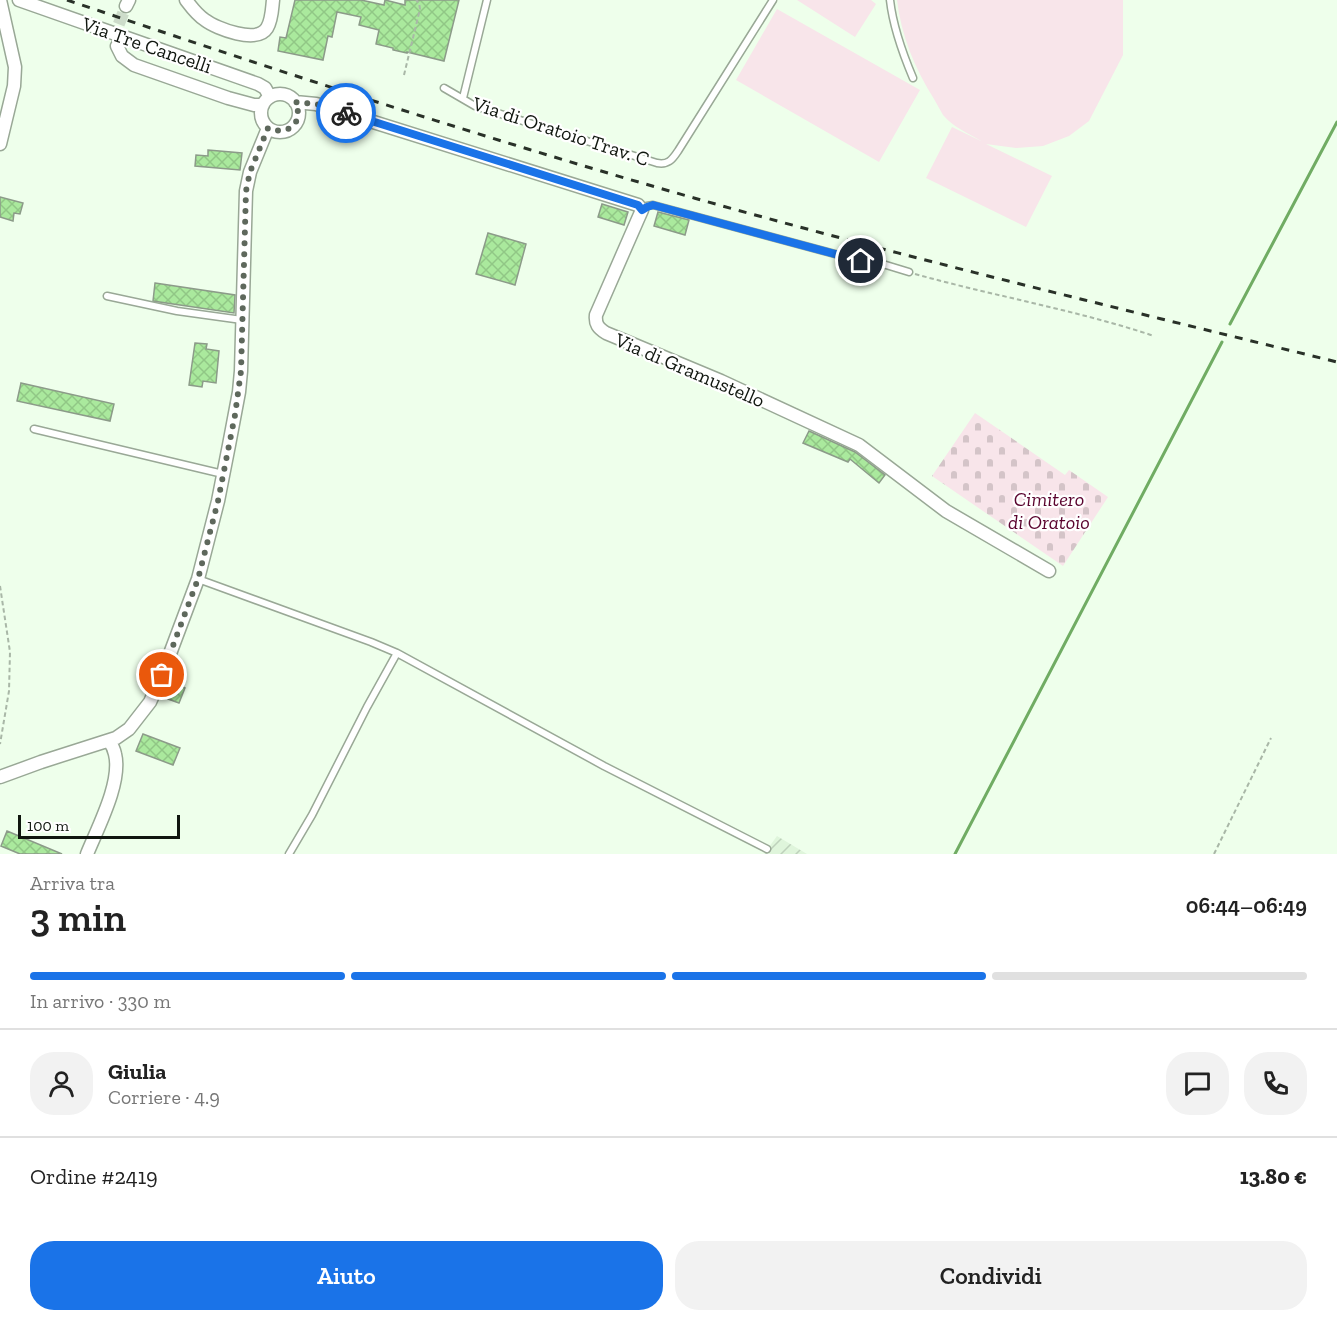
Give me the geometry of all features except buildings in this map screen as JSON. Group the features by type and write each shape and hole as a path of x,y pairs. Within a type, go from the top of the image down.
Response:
{"street":[{"path":"0,0 15,67 14,86 0,144"},
{"name":"Via Tre Cancelli","path":"19,0 258,84 265,88 266,101"},
{"path":"186,0 196,13 212,25 249,35 259,34 265,30 273,0"},
{"path":"117,46 122,56 134,65 228,98 254,105 280,94 286,95 295,102 316,104 468,153 559,179 638,205 642,210"},
{"path":"266,101 261,114 262,119 268,128 279,132 291,128 297,118 295,102"},
{"path":"0,777 109,741 129,729 150,702 170,654 198,579 223,474 239,392 248,181 268,128"},
{"name":"Via di Gramustello","path":"642,210 596,315 598,328 848,439 946,511 1049,571"},
{"path":"87,854 114,786 116,758 109,741"}],"lane":[{"path":"463,98 487,0"},
{"name":"Via di Oratoio Trav. C","path":"444,88 475,106 657,163 668,163 678,151 772,0"},
{"path":"890,0 898,40 913,78"},
{"path":"642,210 653,205 909,272"},
{"path":"107,296 177,311 242,320"},
{"path":"34,429 223,474"},
{"path":"198,579 397,653 604,766 766,849"},
{"path":"290,854 397,653"}],"path":[{"path":"404,75 420,9 416,0"},
{"path":"909,272 1033,302 1154,336"},
{"path":"0,586 10,652 9,691 0,744"},
{"path":"1214,854 1271,738"}],"shaded area":[{"path":"777,836 807,854 764,854"}],"green space":[{"path":"797,0 871,0 876,4 855,37"},
{"path":"897,0 1123,0 1123,55 1089,121 1069,136 1043,146 1016,148 986,144 1052,176 1026,227 926,178 952,127 981,141 943,115 910,51"},
{"path":"777,9 920,90 879,162 736,80"},
{"name":"Cimitero di Oratoio","path":"975,413 1065,475 1069,470 1108,497 1063,566 932,476"}],"waterway":[{"path":"1230,324 1337,122"},
{"path":"955,854 1222,342"}],"tunnel":[{"path":"117,42 118,26 126,6"}],"railway":[{"path":"67,0 379,103 694,198 934,262 1337,362"}],"way so far":[{"path":"162,675 198,579 218,501 235,415 241,371 246,191 250,172 268,128 279,132 295,124 298,112 295,102 316,104 346,113"}],"route":[{"path":"346,113 468,153 559,179 638,205 642,210 653,205 861,261"}]}
